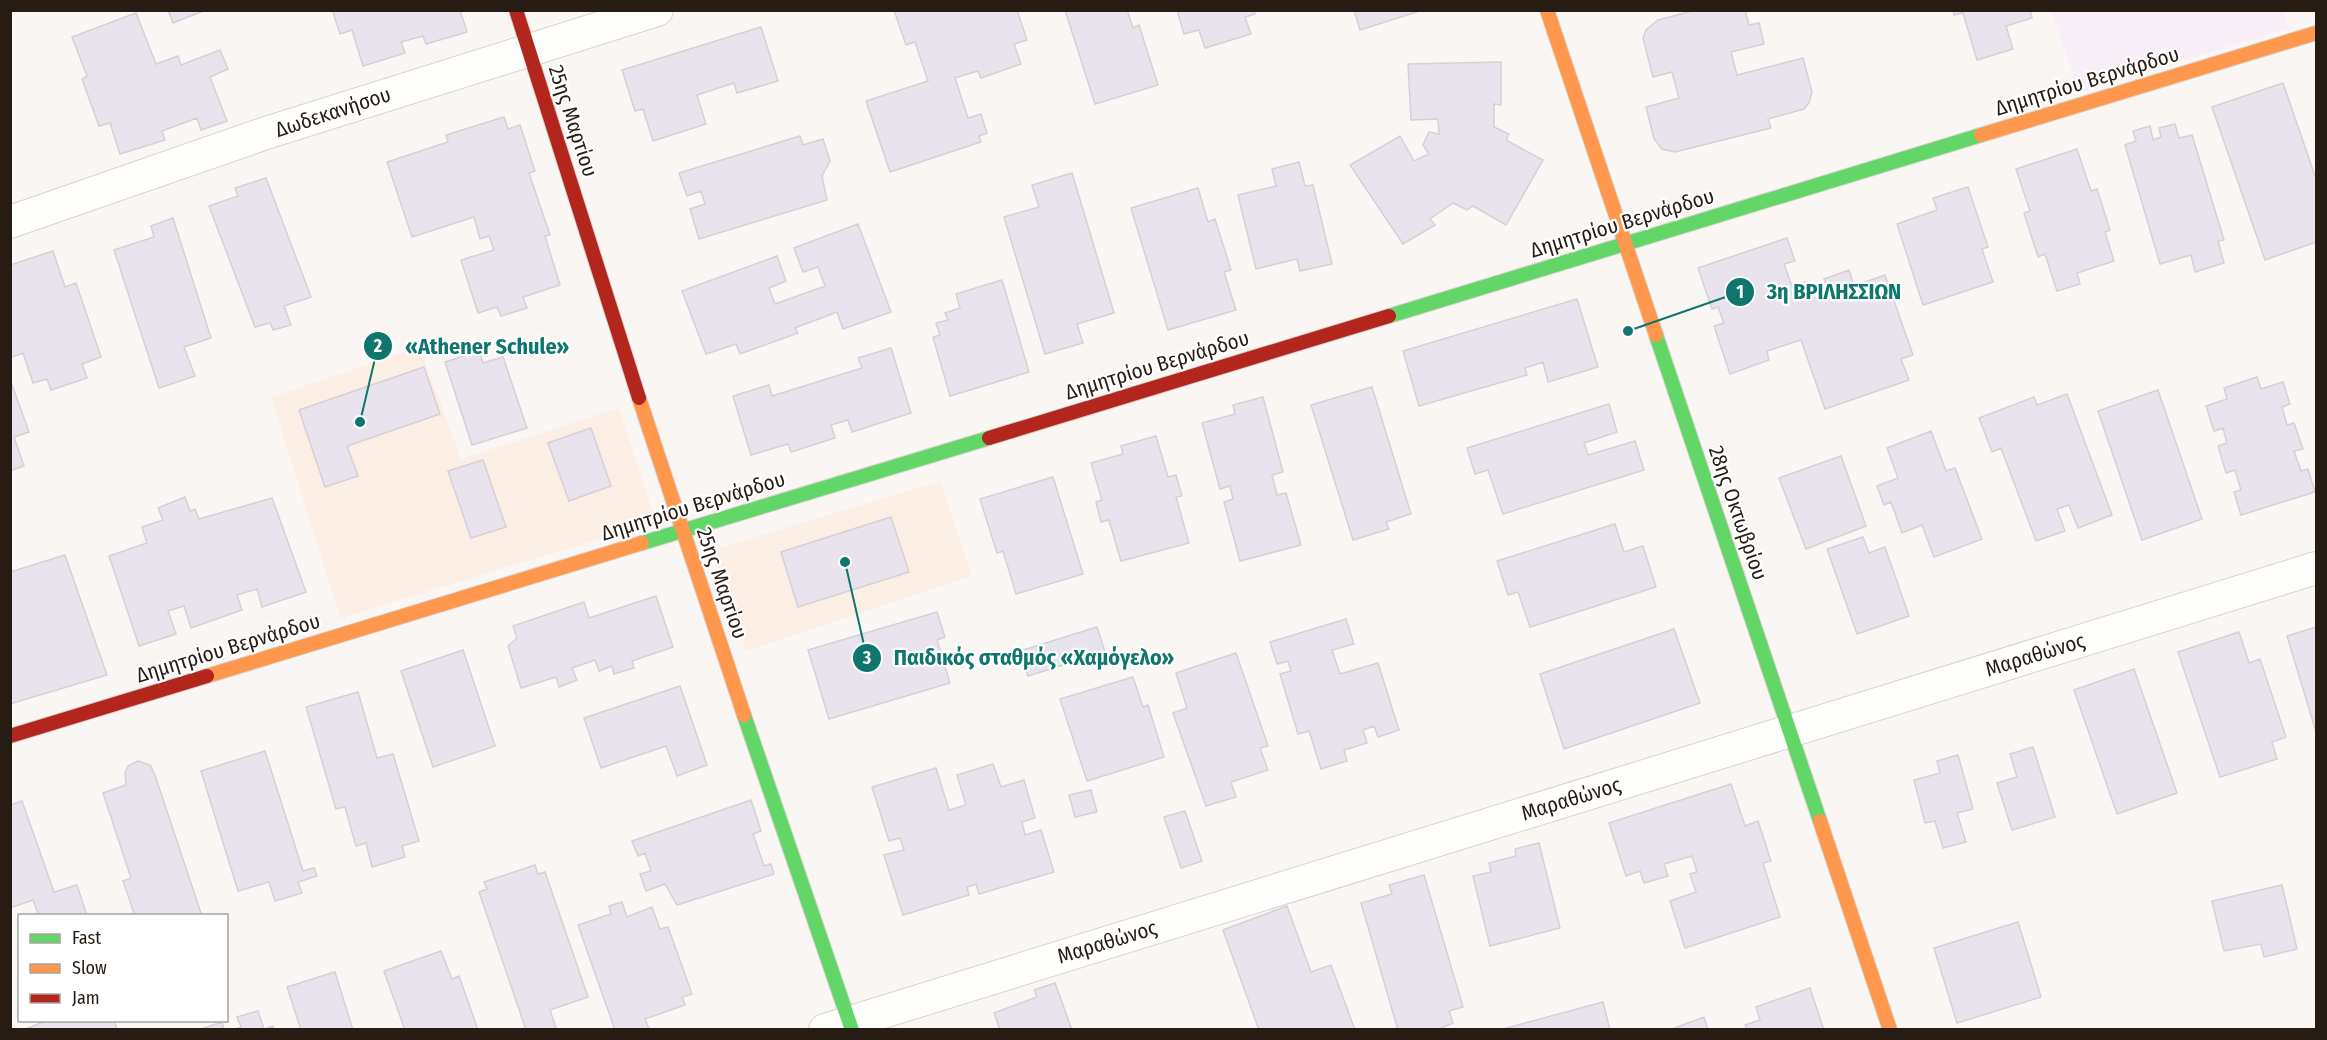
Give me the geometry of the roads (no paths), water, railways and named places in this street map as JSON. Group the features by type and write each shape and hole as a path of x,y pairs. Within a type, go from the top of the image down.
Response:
{"street":[{"name":"25ης Μαρτίου","path":"516,10 842,1027"},
{"name":"Δωδεκανήσου","path":"10,222 266,133 657,10"},
{"name":"28ης Οκτωβρίου","path":"1547,10 1890,1029"},
{"name":"Δημητρίου Βερνάρδου","path":"10,736 2316,33"},
{"name":"Μαραθώνος","path":"842,1027 2316,568"}],"place":[{"name":"3η ΒΡΙΛΗΣΣΙΩΝ","path":"1628,331"},
{"name":"«Athener Schule»","path":"360,422"},
{"name":"Παιδικός σταθμός «Χαμόγελο»","path":"845,562"}]}
